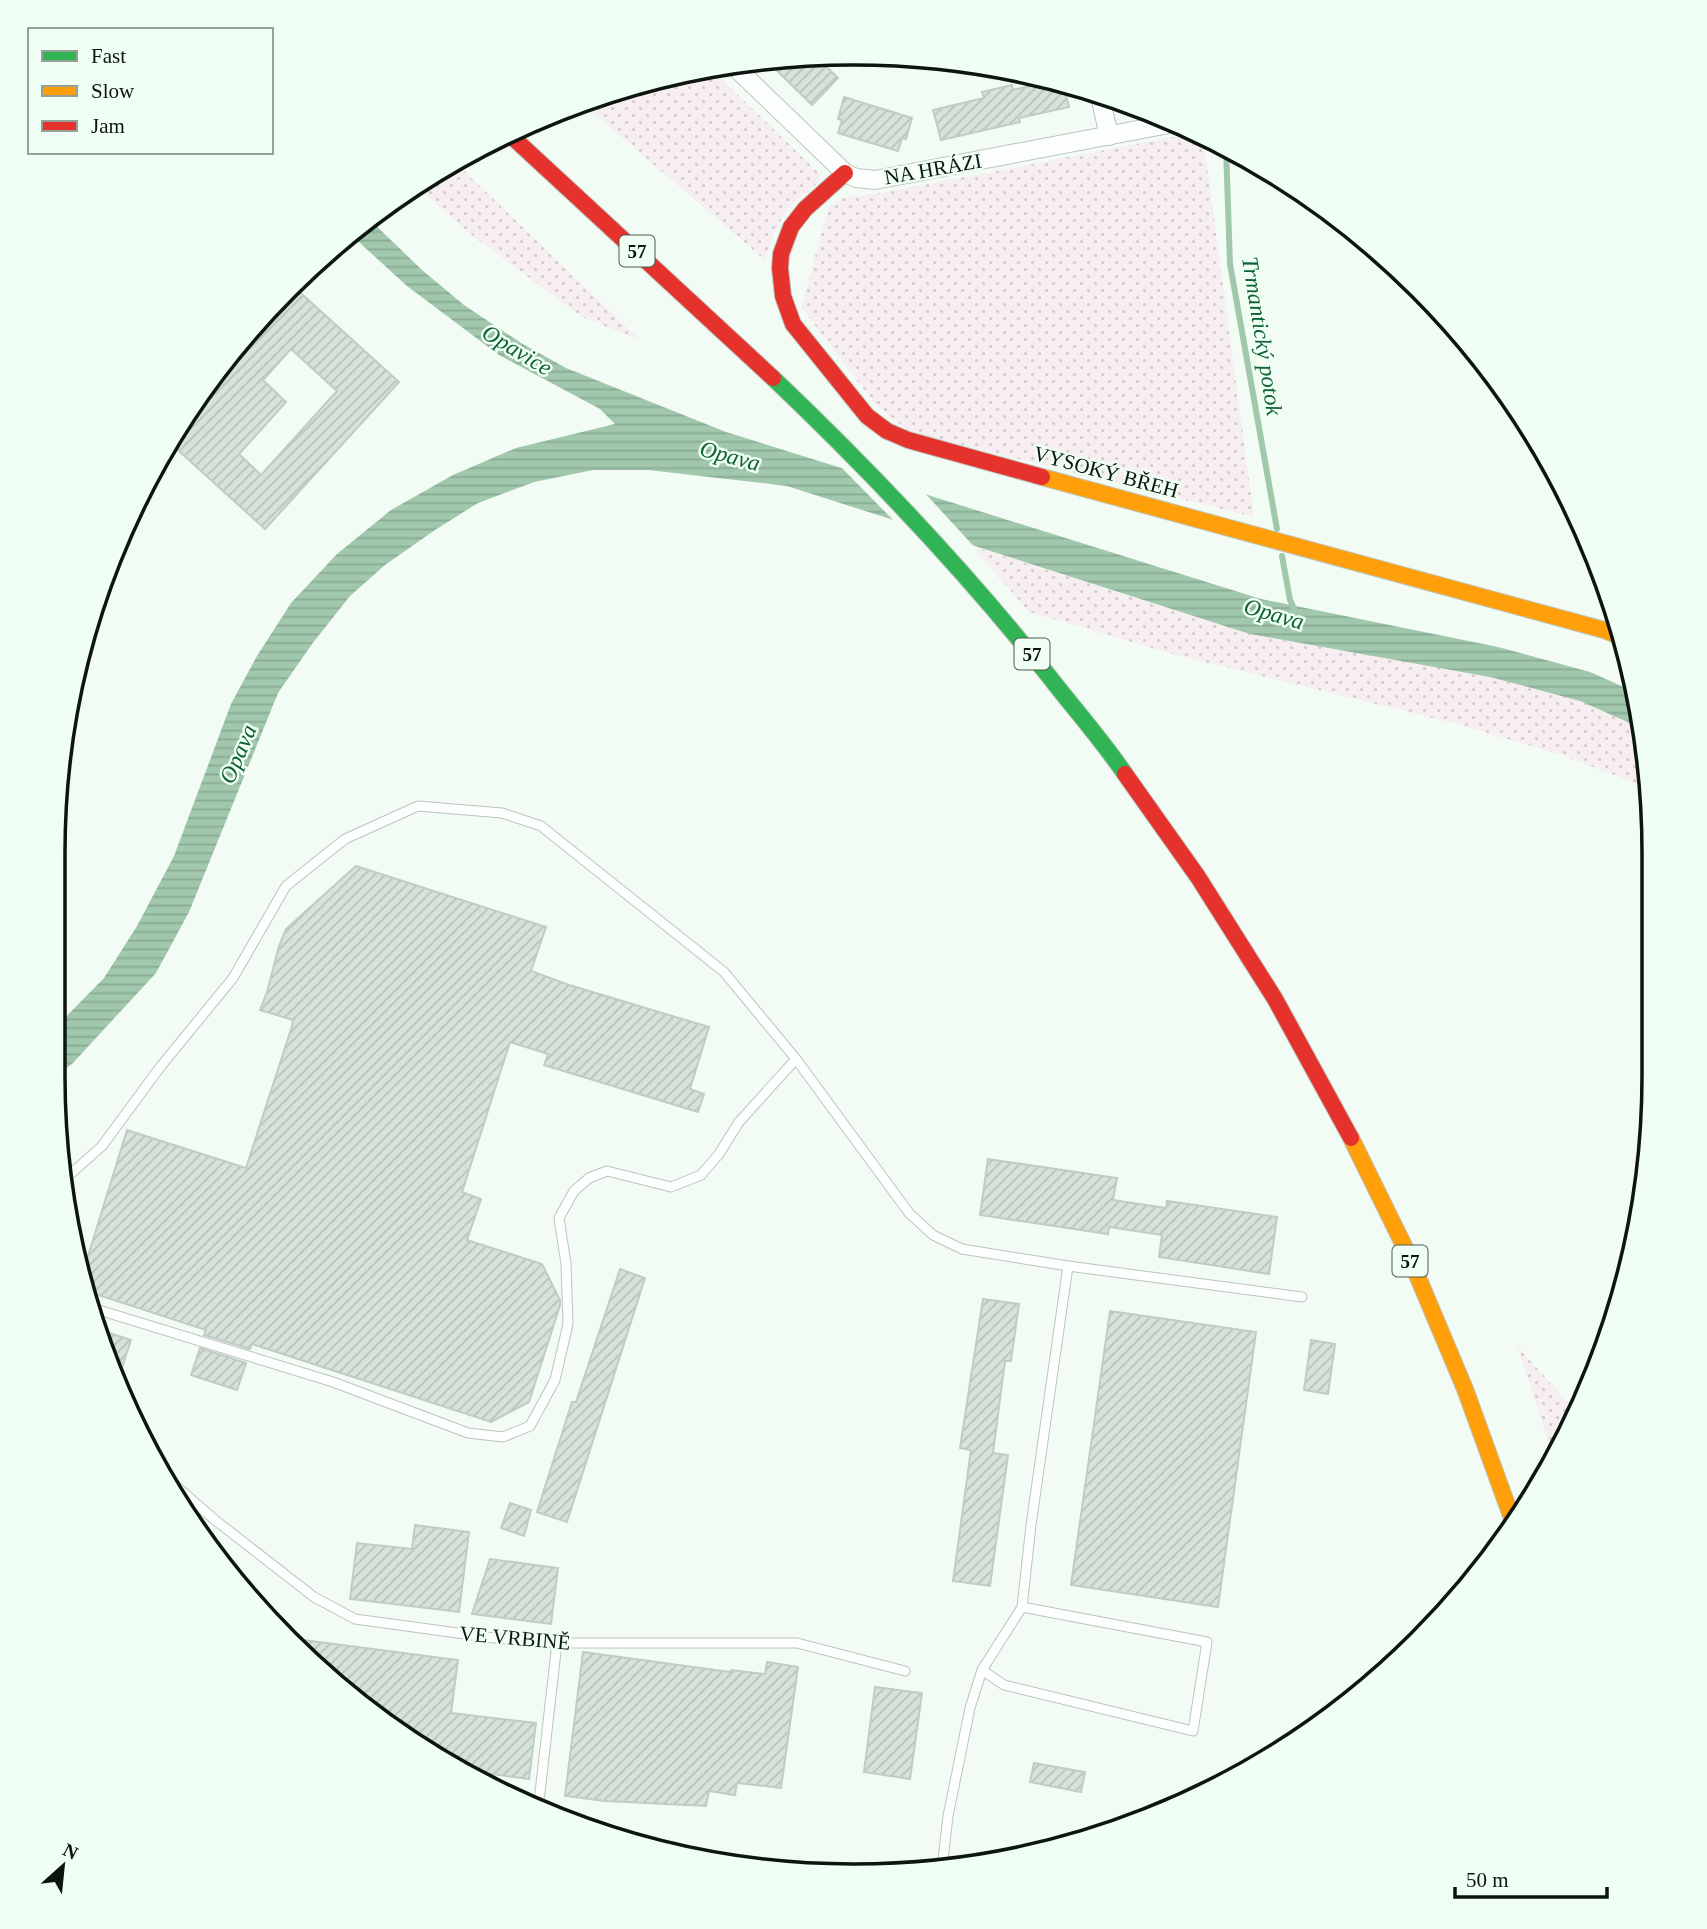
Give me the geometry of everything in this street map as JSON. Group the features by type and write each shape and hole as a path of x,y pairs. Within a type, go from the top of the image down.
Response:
{"main road":[{"name":"57","path":"517,141 732,339 898,503 971,582 1106,747 1170,836 1234,935 1332,1103 1401,1239 1462,1383 1510,1513"},
{"name":"VYSOKÝ BŘEH","path":"845,173 798,217 789,231 780,258 780,288 793,324 867,416 887,431 908,440 1610,632"}],"street":[{"path":"741,73 845,173"},
{"path":"1102,105 1109,136"},
{"name":"NA HRÁZI","path":"845,173 856,178 875,180 1159,127"}],"lane":[{"path":"71,1174 102,1146 161,1066 233,978 286,886 345,839 418,806 502,813 541,826 724,972 796,1059 909,1213 933,1235 962,1249 1302,1297"},
{"path":"101,1311 333,1382 468,1433 503,1437 530,1426 555,1380 568,1324 566,1264 559,1218 573,1191 589,1178 607,1171 671,1187 701,1175 719,1154 739,1122 796,1059"},
{"path":"944,1859 948,1816 970,1708 982,1670 1022,1607 1068,1266"},
{"name":"VE VRBINĚ","path":"186,1495 314,1597 355,1619 494,1639 557,1643 797,1643 905,1671"},
{"path":"982,1670 1004,1685 1193,1731 1207,1642 1022,1607"},
{"path":"539,1798 557,1643"}],"shaded area":[{"path":"719,77 821,175 816,184 795,202 782,218 765,260 591,111 649,92"},
{"path":"1179,136 1204,147 1254,517 909,432 875,404 801,307 829,206 845,197 881,193"},
{"path":"462,169 640,340 582,317 473,236 423,193"},
{"path":"972,546 1250,634 1490,677 1580,701 1631,724 1639,785 1562,755 1453,723 1176,655 1029,612"},
{"path":"1517,1346 1570,1405 1550,1446"}],"water":[{"path":"376,226 422,270 464,305 521,343 566,368 726,432 1261,599 1498,647 1590,672 1624,687 1631,724 1580,701 1490,677 1250,634 787,486 648,470 593,470 534,482 478,503 385,565 350,596 278,693 189,912 156,973 65,1069 65,1018 104,978 137,926 174,856 231,704 257,656 291,603 337,554 391,510 453,475 516,448 615,424 600,409 499,355 407,286 357,241"}],"pier":[{"path":"838,464 923,491 979,552 898,525"}],"building":[{"path":"826,66 838,78 812,105 775,69"},
{"path":"1012,85 1013,90 1031,86 1058,92 1066,94 1069,107 1019,118 1020,122 941,140 933,110 984,98 982,92"},
{"path":"844,97 912,118 906,139 902,138 898,151 838,133 842,120 838,119"},
{"path":"300,292 399,382 265,529 177,449 228,373 260,333","holes":["291,349 337,391 261,475 239,454 286,402 263,380"]},
{"path":"356,866 546,927 531,971 709,1027 690,1089 704,1094 698,1112 544,1065 548,1054 510,1042 462,1192 481,1199 467,1240 542,1264 560,1305 529,1402 491,1422 252,1344 250,1349 204,1335 206,1330 96,1294 87,1259 127,1130 246,1168 292,1026 293,1020 260,1010 286,929"},
{"path":"988,1159 1117,1178 1113,1200 1166,1208 1167,1201 1277,1217 1269,1274 1159,1257 1162,1235 1109,1227 1108,1234 980,1215"},
{"path":"620,1269 645,1278 567,1522 537,1512 572,1402 576,1402"},
{"path":"983,1299 1019,1304 1011,1361 1005,1361 993,1453 1008,1455 990,1586 953,1581 971,1450 960,1448"},
{"path":"1110,1311 1256,1332 1218,1607 1071,1585"},
{"path":"108,1333 131,1340 122,1368"},
{"path":"1311,1340 1335,1344 1328,1394 1304,1390"},
{"path":"200,1348 246,1363 237,1390 191,1375"},
{"path":"510,1503 531,1510 524,1536 501,1528"},
{"path":"415,1525 469,1532 459,1612 350,1599 357,1543 412,1549"},
{"path":"490,1559 558,1568 551,1624 472,1614"},
{"path":"303,1640 458,1660 451,1713 536,1723 529,1779 486,1773 459,1759 373,1701 333,1669"},
{"path":"583,1652 730,1672 765,1674 767,1662 798,1667 781,1788 737,1783 735,1795 709,1791 706,1806 605,1801 565,1796"},
{"path":"875,1687 922,1693 910,1779 864,1772"},
{"path":"1034,1763 1085,1772 1081,1792 1030,1782"}],"waterway":[{"name":"Trmantický potok","path":"1226,159 1230,264 1277,529"},
{"name":"Trmantický potok","path":"1282,556 1290,600 1295,611"}],"traffic: fast":[{"path":"773,378 887,491 960,570 1103,743 1125,774"}],"traffic: slow":[{"path":"1042,477 1610,632"},
{"path":"1351,1138 1409,1256 1465,1389 1510,1513"}],"traffic: jam":[{"path":"517,141 773,378"},
{"path":"845,173 805,209 791,227 781,254 783,296 793,324 867,416 887,431 908,440 1042,477"},
{"path":"1125,774 1198,877 1275,999 1351,1138"}],"water label":[{"name":"Opavice","path":"517,350"},
{"name":"Opava","path":"730,456"},
{"name":"Opava","path":"1274,614"},
{"name":"Opava","path":"238,754"}]}
